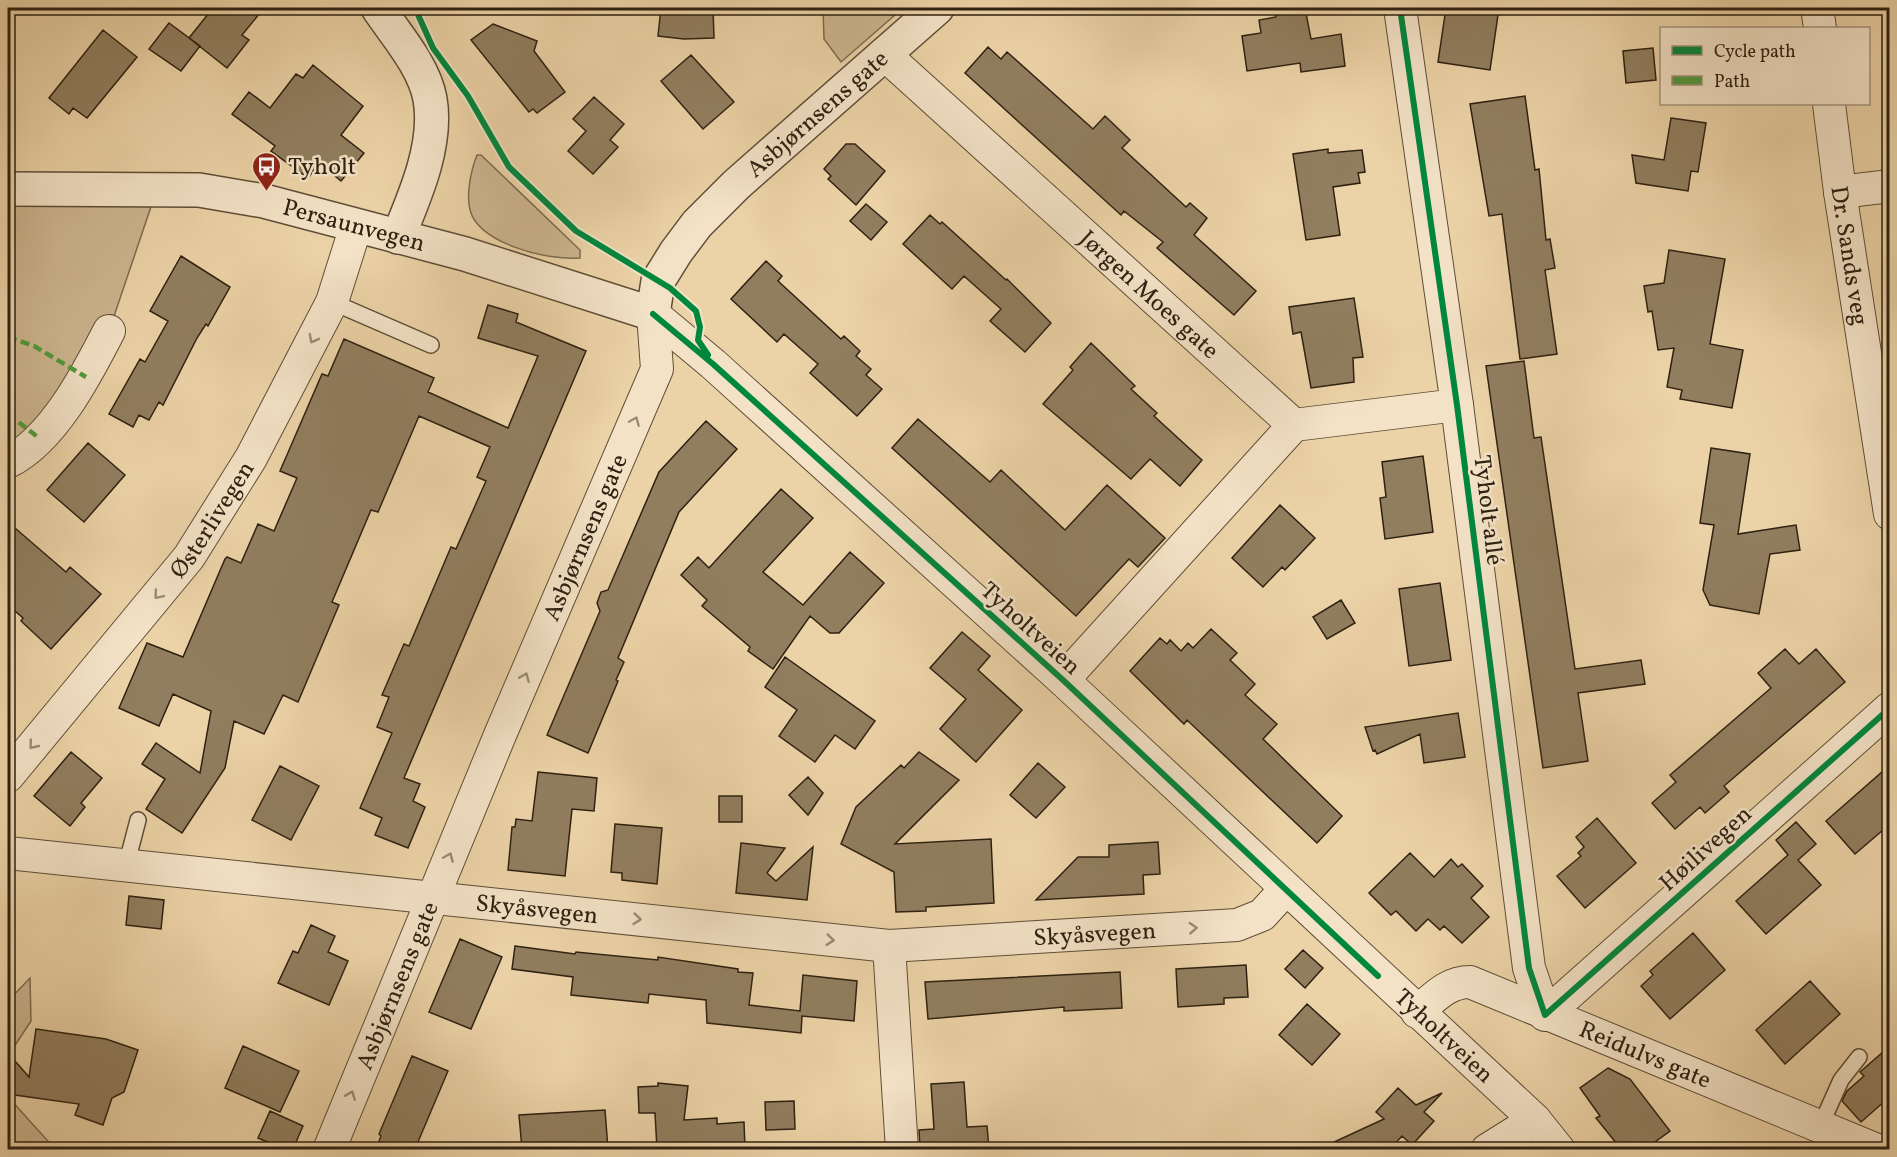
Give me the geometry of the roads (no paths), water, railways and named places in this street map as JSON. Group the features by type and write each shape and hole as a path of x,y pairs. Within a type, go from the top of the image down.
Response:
{"street":[{"path":"378,8 412,58 430,99 432,125 422,171 398,237"},
{"name":"Asbjørnsens gate","path":"328,1149 432,897 657,369 653,314 658,281 675,252 697,224 736,185 937,8"},
{"name":"Tyholt allé","path":"1400,8 1457,405 1529,968 1545,1015"},
{"path":"1817,8 1820,27"},
{"name":"Jørgen Moes gate","path":"884,54 1294,425"},
{"name":"Dr. Sands veg","path":"1829,105 1840,192 1890,514"},
{"path":"1840,192 1890,186"},
{"name":"Persaunvegen","path":"8,189 200,190 264,201 465,254 653,314"},
{"name":"Østerlivegen","path":"8,776 189,557 251,458 332,302 356,226"},
{"name":"Tyholtveien","path":"653,314 713,364 1063,680 1534,1120 1559,1149"},
{"path":"8,462 22,454 39,438 86,377 109,331"},
{"path":"1294,425 1457,405"},
{"name":"Tyholtveien","path":"1063,680 1294,425"},
{"name":"Høilivegen","path":"1545,1015 1890,708"},
{"name":"Skyåsvegen","path":"8,854 889,946 1237,925 1262,915 1286,889"},
{"path":"889,946 902,1149"},
{"name":"Reidulvs gate","path":"1418,1012 1447,987 1460,982 1470,982 1545,1015 1877,1149"},
{"path":"1488,1149 1534,1120"}],"lane":[{"path":"332,302 431,345"},
{"path":"126,866 138,820"},
{"path":"1820,1127 1841,1080 1859,1057"}],"place":[{"name":"Tyholt","path":"267,192"}]}
